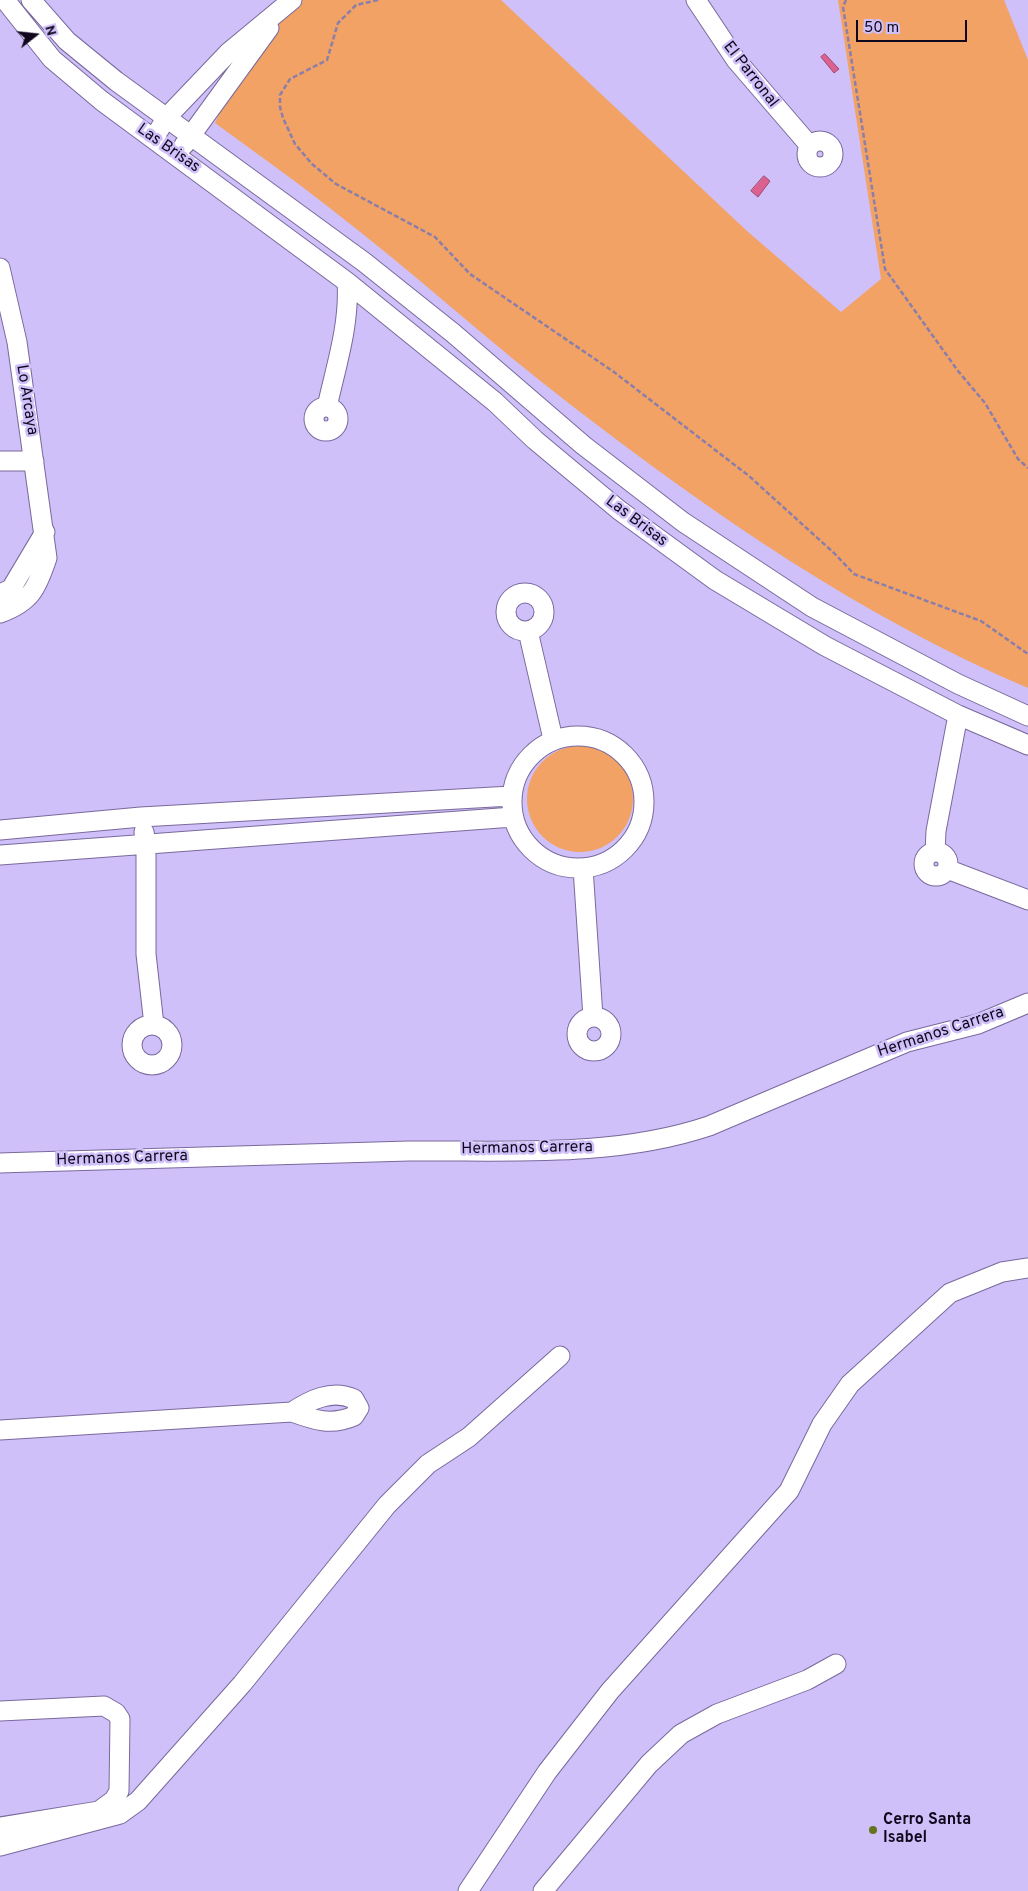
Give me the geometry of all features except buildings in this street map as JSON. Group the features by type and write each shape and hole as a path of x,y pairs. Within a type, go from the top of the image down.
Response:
{"street":[{"name":"Las Brisas","path":"4,0 52,59 102,101 178,155 347,282 494,402 534,440 618,510 715,580 824,646 958,715 1028,745"},
{"name":"Las Brisas","path":"31,0 68,41 190,136 364,262 453,332 583,445 683,522 812,608 958,684 1028,716"},
{"name":"El Parronal","path":"696,0 736,60 810,146"},
{"path":"154,139 166,118 229,52 288,4"},
{"path":"178,155 288,4"},
{"path":"327,407 347,312 347,282 355,285 366,279 368,269 364,262"},
{"name":"Lo Arcaya","path":"0,268 17,342 45,532 47,558 38,586 18,607 0,613"},
{"path":"0,461 34,461"},
{"path":"0,594 11,589 45,532"},
{"path":"528,631 553,739"},
{"path":"958,684 953,700 958,715 936,832 935,852 946,857 947,869 1028,900"},
{"path":"958,715 973,711 980,694"},
{"path":"576,735 598,738 618,749 634,766 642,787 644,809 637,831 624,850 605,862 583,868 560,866 539,856 522,839 513,817 511,796 518,772 532,752 553,739 576,735"},
{"path":"0,830 141,816 511,796"},
{"path":"141,816 146,843 146,954 154,1025"},
{"path":"0,855 513,817"},
{"path":"583,868 593,1017"},
{"name":"Hermanos Carrera","path":"0,1164 193,1156 537,1150 638,1143 687,1133 709,1126 908,1042 978,1024 1028,1003"},
{"path":"468,1891 547,1772 610,1691 789,1491 822,1424 850,1384 950,1293 1002,1272 1028,1268"},
{"path":"0,1846 120,1814 138,1801 242,1684 387,1505 428,1464 469,1437 560,1356"},
{"path":"0,1430 292,1412"},
{"path":"542,1891 649,1764 681,1734 717,1714 808,1680 836,1664"},
{"path":"0,1711 104,1706 116,1713 120,1719 119,1791 114,1800 105,1809 47,1821 0,1827"}],"path":[{"path":"378,0 356,5 338,23 328,60 290,78 280,95 280,107 283,118 295,144 312,164 336,184 435,237 470,274 614,372 749,476 834,553 854,574 981,621 1028,654"},
{"path":"846,0 843,7 884,269 958,371 985,403 1018,459 1028,468"}],"shaded area":[{"path":"294,0 501,0 747,231 841,312 881,279 838,0 1004,0 1028,60 1028,688 907,630 790,561 734,524 624,446 510,357 361,233 215,123 224,103"},
{"path":"825,54 839,69 834,73 821,57"},
{"path":"764,176 770,181 758,197 751,191"},
{"path":"580,746 600,750 617,762 629,779 633,799 629,819 617,836 600,848 580,852 560,848 543,836 531,819 527,799 531,779 543,762 560,750"}],"place":[{"name":"Cerro Santa Isabel","path":"873,1830"}]}
